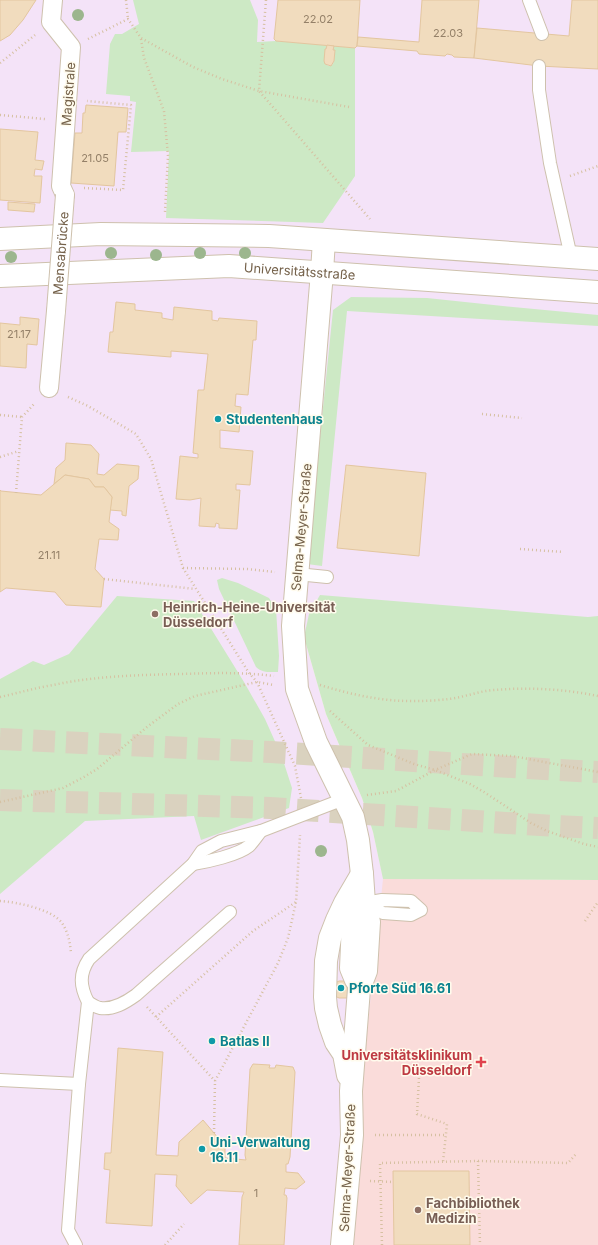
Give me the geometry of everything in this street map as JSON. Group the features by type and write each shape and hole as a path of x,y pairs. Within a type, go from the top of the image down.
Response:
{"street":[{"path":"51,22 53,0"},
{"name":"Magistrale","path":"51,22 71,47 63,191"},
{"name":"Mensabrücke","path":"49,388 56,311 63,191"},
{"path":"0,239 101,234 269,236 598,259"},
{"name":"Selma-Meyer-Straße","path":"324,240 293,626 296,683 316,742 353,817 358,840 364,903 369,922 366,971 359,989 352,1091 352,1135 342,1245"},
{"name":"Universitätsstraße","path":"0,276 229,266 598,292"},
{"name":"Selma-Meyer-Straße","path":"352,1091 344,1054 336,1042 326,1008 326,961 330,938 337,920 362,874"}],"lane":[{"path":"529,0 542,34"},
{"path":"540,66 539,90 550,163 571,257"},
{"path":"297,574 327,577"},
{"path":"230,912 136,995 123,1004 109,1008 98,1008 88,1002 83,992 81,976 89,959 193,864 202,851 221,841 261,831 344,799"},
{"path":"76,1245 68,1230 79,1084 88,1002"},
{"path":"0,1080 79,1084"}],"path":[{"path":"126,0 128,19 141,38 144,58 164,111 168,156 162,234"},
{"path":"266,0 259,91 371,220 372,244"},
{"path":"97,35 128,19"},
{"path":"0,63 51,22"},
{"path":"141,38 193,67 222,79 259,91 349,107"},
{"path":"63,191 123,190 131,105 67,99"},
{"path":"0,115 33,118"},
{"path":"554,182 598,166"},
{"path":"16,493 22,417 49,388 88,406 136,434 151,459 183,568 249,673 257,682 295,766 301,797 296,902 288,938 278,963 215,1081 214,1133"},
{"path":"482,414 522,418"},
{"path":"0,415 22,417"},
{"path":"0,457 19,451"},
{"path":"520,549 563,552"},
{"path":"183,568 248,569 297,574"},
{"path":"104,579 196,589"},
{"path":"0,697 54,684 96,678 155,674 249,673 383,700 419,701 449,699 493,690 521,689 583,693 598,696"},
{"path":"0,802 63,788 84,778 102,766 147,727 178,704 195,696 257,682 296,683"},
{"path":"328,710 368,745 414,764 435,770 470,784 531,823 547,831 598,847"},
{"path":"344,799 396,791 435,770 472,754 512,756 598,772"},
{"path":"0,902 9,902 29,906 51,914 61,922 69,936 73,966 81,976"},
{"path":"156,1017 253,931 296,902"},
{"path":"585,922 598,902"},
{"path":"136,995 215,1081"},
{"path":"419,1078 418,1114 447,1124 443,1162"},
{"path":"352,1135 446,1134"},
{"path":"382,1245 380,1163 478,1161 568,1163 576,1154"},
{"path":"478,1161 480,1245"},
{"path":"369,1181 393,1182"},
{"path":"165,1245 184,1224"}],"shaded area":[{"name":"Heinrich-Heine-Universität Düsseldorf","path":"0,0 598,0 598,626 313,602 304,637 326,714 362,798 373,832 383,878 598,880 598,1245 0,1245"},
{"name":"Universitätsklinikum Düsseldorf","path":"383,879 598,880 598,1245 345,1245"}],"green space":[{"path":"133,0 250,0 258,20 257,42 276,41 327,45 325,50 325,64 329,66 333,64 335,51 333,50 334,46 355,48 355,176 323,223 166,218 169,151 131,152 136,102 130,101 130,96 106,94 110,44 115,34 122,34 139,24"},
{"path":"351,297 427,298 598,315 598,326 347,311 322,566 307,564 333,310"},
{"path":"222,578 238,583 269,598 276,609 279,656 278,672 263,671 256,667 219,589 217,580"},
{"path":"320,595 588,617 598,616 598,880 383,879 373,832 362,798 326,714 304,637 309,614"},
{"path":"117,596 194,601 265,719 282,757 292,788 289,808 201,840 194,816 85,821 0,894 0,679 33,661 44,665 69,654"}],"building":[{"path":"0,0 36,0 23,20 10,35 0,41"},
{"path":"278,0 360,0 357,46 355,48 276,41 274,39"},
{"path":"422,0 479,0 474,58 454,57 447,54 445,56 419,54 417,51 357,46 358,37 419,42"},
{"path":"572,0 598,0 598,69 539,66 474,58 477,28 569,36"},
{"path":"327,45 334,46 333,50 335,50 334,61 331,66 325,64 324,61 325,49"},
{"path":"86,105 128,108 126,132 118,132 114,186 71,183 75,133 82,133 83,113 85,113"},
{"path":"0,129 38,132 35,160 44,161 42,170 35,169 34,176 42,176 40,203 0,200"},
{"path":"8,202 35,204 34,212 8,210"},
{"name":"Studentenhaus","path":"116,302 135,304 135,310 162,313 162,318 173,320 174,307 212,311 212,320 218,321 219,318 257,321 256,340 253,340 248,395 236,394 235,406 241,407 239,432 220,430 220,448 253,451 250,485 236,484 236,490 240,490 237,529 219,528 219,524 216,523 215,527 199,526 201,498 190,500 176,499 180,456 198,458 198,454 193,453 198,390 204,390 208,354 171,351 171,357 108,352 110,332 113,332"},
{"path":"20,317 39,319 37,345 27,344 26,368 0,366 0,323 20,325"},
{"path":"66,443 91,445 99,454 97,474 104,475 117,464 139,466 138,479 129,486 126,516 122,515 122,511 110,510 112,497 104,487 95,487 89,479 65,475 54,484 56,468 65,460"},
{"path":"346,465 426,473 419,556 337,548"},
{"path":"65,475 89,479 95,487 104,487 112,497 109,522 119,529 118,540 99,539 95,569 104,579 101,607 66,605 55,592 6,588 0,592 0,490 41,495"},
{"name":"Pforte Süd 16.61","path":"339,981 349,981 348,998 339,998 335,996 335,983"},
{"name":"Uni-Verwaltung 16.11","path":"118,1048 163,1052 156,1155 178,1156 179,1142 203,1120 225,1146 225,1158 246,1160 245,1155 250,1069 253,1064 270,1065 269,1068 275,1068 276,1065 293,1067 295,1072 290,1157 288,1164 286,1164 286,1172 298,1173 305,1182 296,1189 285,1188 284,1195 286,1195 287,1198 284,1245 239,1245 242,1197 244,1192 207,1190 191,1204 176,1186 177,1175 155,1174 152,1226 106,1223 110,1170 104,1169 105,1153 111,1153"},
{"path":"393,1171 469,1171 470,1245 394,1245"}],"tunnel":[{"path":"0,739 271,752 598,772"},
{"path":"0,800 270,808 598,828"}],"place":[{"name":"Studentenhaus","path":"218,419"},
{"name":"Heinrich-Heine-Universität Düsseldorf","path":"155,614"},
{"name":"Pforte Süd 16.61","path":"341,988"},
{"name":"Batlas II","path":"212,1041"},
{"name":"Universitätsklinikum Düsseldorf","path":"481,1062"},
{"name":"Uni-Verwaltung 16.11","path":"202,1149"},
{"name":"Fachbibliothek Medizin","path":"418,1210"}]}
